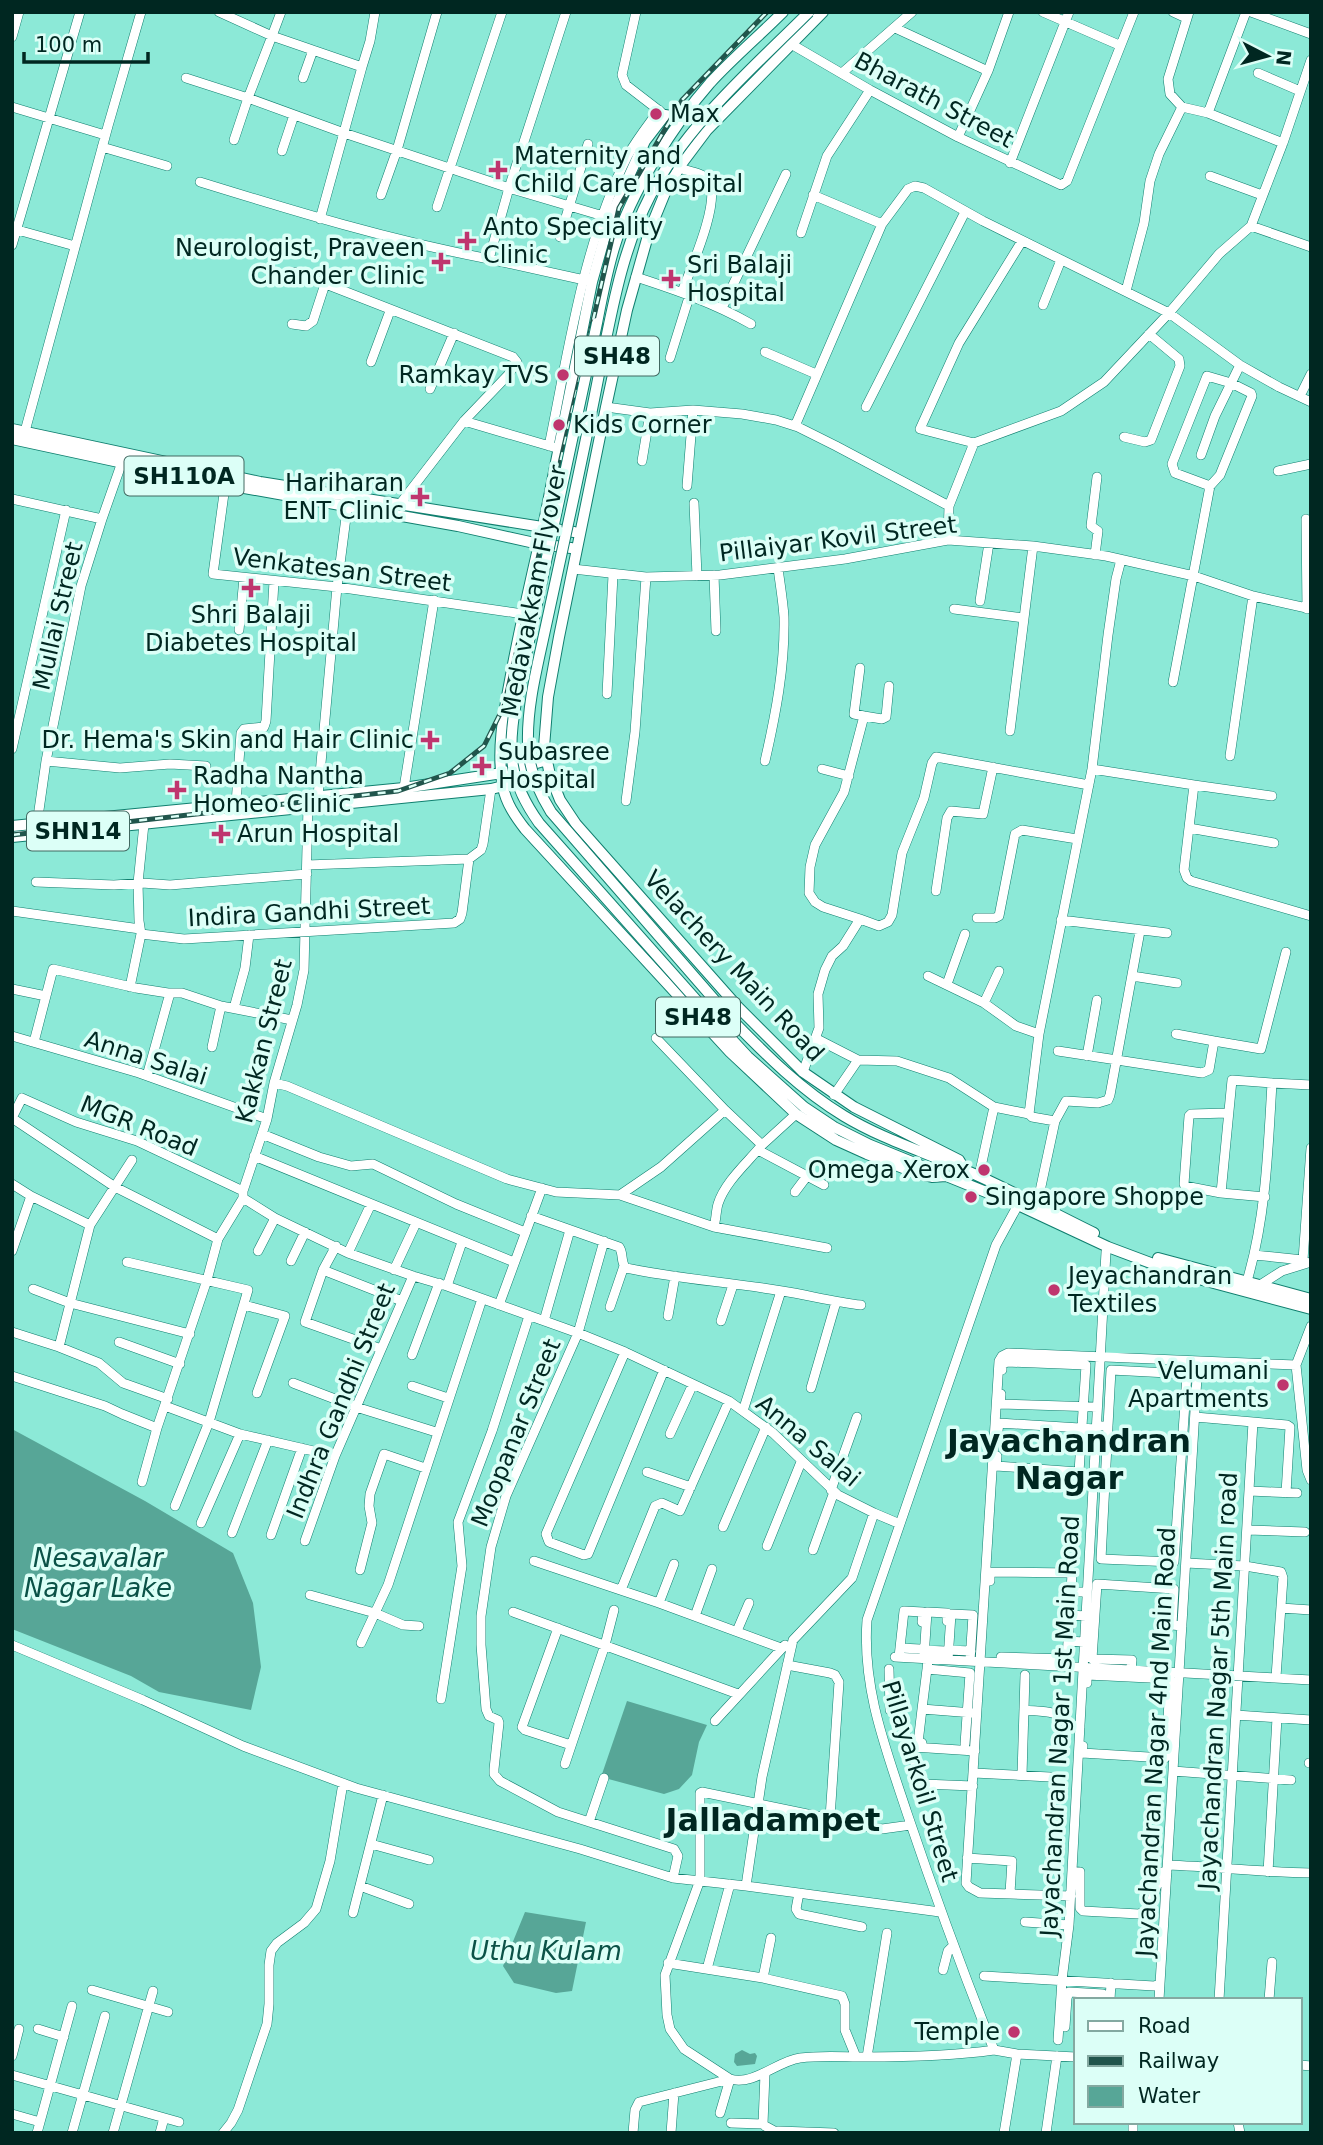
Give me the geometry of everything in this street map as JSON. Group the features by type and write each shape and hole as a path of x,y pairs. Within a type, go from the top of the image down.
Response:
{"main road":[{"path":"662,112 684,118 711,83 783,12"},
{"name":"Medavakkam Flyover","path":"809,12 694,130 651,194 632,235 622,267 539,658 529,719 530,763 540,796 551,812 731,1019 792,1079 843,1115 894,1141 965,1170"},
{"name":"Velachery Main Road","path":"823,12 707,130 667,188 649,232 606,407 551,681 544,728 550,775 560,800 576,824 738,1007 767,1039 803,1072 834,1095 959,1160 965,1170 1168,1266 1247,1281 1311,1299"},
{"name":"SH48","path":"543,527 588,281 607,217 662,112"},
{"name":"Medavakkam Flyover","path":"684,118 651,168 619,231 610,264 516,702 510,743 513,767 521,795 539,823 722,1028 770,1077 820,1119 870,1145 946,1176"},
{"name":"SH110A","path":"12,429 20,437 122,462 348,501 538,544 578,549"},
{"name":"SH110A","path":"20,437 226,480"},
{"path":"555,450 595,461"},
{"name":"SH110A","path":"348,501 400,505 581,533"},
{"name":"SH48","path":"538,544 500,747 503,787 512,812 524,829 730,1052 796,1114 836,1140 867,1154 916,1173 932,1177 946,1176"},
{"path":"512,672 551,681"},
{"name":"SHN14","path":"12,826 404,788 502,773 547,760"},
{"name":"SHN14","path":"12,837 491,789 550,775"},
{"name":"Velachery Main Road","path":"946,1176 1018,1205 1108,1247 1311,1309"}],"street":[{"path":"12,37 19,12"},
{"path":"12,244 14,229 80,12"},
{"path":"20,437 141,12"},
{"path":"219,12 272,36 362,67"},
{"path":"234,141 281,12"},
{"path":"320,219 370,41 374,12"},
{"path":"382,195 437,12"},
{"path":"437,207 502,12"},
{"path":"489,259 566,12"},
{"path":"636,12 622,75 626,85 662,112"},
{"path":"842,73 912,12"},
{"path":"958,137 988,71 1009,12"},
{"path":"1044,12 1067,16 1119,45 1134,12"},
{"path":"1173,12 1187,15 1168,79 1170,94 1182,107 1208,113 1283,143"},
{"path":"1208,113 1248,12 1311,34"},
{"path":"1010,163 1067,16"},
{"path":"895,28 988,71"},
{"name":"Bharath Street","path":"791,44 958,137 1061,185 1067,181 1119,45"},
{"path":"303,78 313,50"},
{"path":"1022,241 959,343 920,429 974,443 1061,411 1104,382 1169,313 1219,254 1251,226 1304,89 1311,61"},
{"path":"1258,73 1304,89"},
{"path":"186,78 509,188 607,217"},
{"path":"802,233 827,156 870,90"},
{"path":"12,107 105,135"},
{"path":"1126,291 1158,154 1182,107"},
{"path":"282,151 295,115"},
{"path":"560,237 588,144"},
{"path":"102,147 167,166"},
{"path":"670,358 708,222 711,188 705,177 679,168"},
{"path":"722,308 786,174"},
{"path":"1210,176 1262,195"},
{"path":"200,182 320,219 426,247 588,281"},
{"path":"795,426 882,224 908,189 915,187 923,188 1022,241 1169,313 1240,365 1311,402"},
{"path":"813,195 882,224"},
{"path":"866,407 965,212"},
{"path":"1251,226 1311,247"},
{"path":"14,229 75,246"},
{"path":"1043,305 1061,260"},
{"path":"295,272 390,311 454,333 513,357 517,362 464,421 400,505"},
{"path":"636,277 686,293 751,324"},
{"path":"292,324 306,326 313,321 325,284"},
{"path":"371,362 390,311"},
{"path":"430,389 454,333"},
{"path":"1125,438 1145,442 1151,440 1180,366 1179,359 1149,334"},
{"path":"765,352 816,374"},
{"path":"1201,455 1215,416 1240,365"},
{"path":"1300,396 1311,374"},
{"path":"1173,682 1210,486 1220,475 1252,398 1251,393 1231,383 1206,377 1172,464 1175,473 1210,486"},
{"path":"606,407 650,413 693,410 775,419 836,446 950,506"},
{"path":"687,486 693,410"},
{"path":"642,461 650,413"},
{"path":"464,421 555,450"},
{"path":"948,540 950,506 974,443"},
{"name":"Mullai Street","path":"37,824 46,761 81,586 122,462"},
{"path":"1278,471 1311,464"},
{"path":"1095,555 1098,531 1091,526 1097,477"},
{"name":"Venkatesan Street","path":"226,480 213,574 337,587 523,614"},
{"path":"12,499 102,519"},
{"path":"318,796 337,587 348,501"},
{"path":"694,503 697,576"},
{"path":"12,749 65,510"},
{"path":"1306,519 1309,609"},
{"name":"Pillaiyar Kovil Street","path":"573,569 646,577 714,575 845,559 948,540 1033,546 1095,555 1194,576 1252,596 1309,609"},
{"path":"981,601 989,543"},
{"path":"1010,732 1033,546"},
{"path":"1029,1114 1039,1034 1092,769 1109,624 1121,560"},
{"path":"765,761 782,674 784,615 778,568"},
{"path":"607,694 614,575"},
{"path":"714,575 716,631"},
{"path":"626,801 635,732 646,577"},
{"path":"239,630 244,578"},
{"path":"236,804 241,733 244,729 264,727 266,721 274,581"},
{"path":"1230,756 1252,596"},
{"path":"404,788 434,600"},
{"path":"954,608 1024,618"},
{"path":"860,668 854,714 883,719 886,716 889,686"},
{"path":"864,716 844,793 815,845 810,867 809,893 815,902 823,907 879,926 884,925 892,915 902,853 924,798 936,757 1089,785"},
{"path":"46,761 120,768 170,764 206,766"},
{"path":"936,891 947,818 951,811 956,810 983,814 993,767"},
{"path":"822,769 849,776"},
{"path":"1092,769 1272,796"},
{"path":"1194,785 1184,870 1187,877 1191,881 1311,916"},
{"path":"36,882 170,885 307,870 469,859 481,850 483,844 491,789"},
{"name":"Kakkan Street","path":"142,1482 218,1239 243,1194 267,1119 292,1020 304,970 308,806"},
{"path":"130,987 141,931 138,883 144,824"},
{"path":"1189,828 1274,843"},
{"path":"977,918 995,918 999,915 1016,834 1022,830 1077,839"},
{"name":"Indira Gandhi Street","path":"12,911 184,939 454,923 460,919 462,913 469,859"},
{"path":"803,1072 820,1019 818,994 825,970 832,956 843,946 860,919"},
{"path":"1061,920 1167,933"},
{"path":"1037,1205 1055,1121 1066,1101 1098,1103 1108,1100 1140,931"},
{"path":"234,1007 245,968 249,934"},
{"path":"947,984 965,934"},
{"path":"1176,1034 1261,1049 1286,952"},
{"path":"34,1042 52,969 130,987 189,995 221,1006 292,1020"},
{"path":"984,1003 999,971"},
{"path":"928,976 984,1003 1016,1026 1039,1034"},
{"path":"1132,976 1177,983"},
{"path":"12,989 46,996"},
{"path":"146,1076 170,993"},
{"path":"1087,1056 1097,1000"},
{"path":"212,1047 221,1006"},
{"name":"Anna Salai","path":"12,1036 146,1076 267,1119"},
{"path":"656,1038 760,1147 824,1185"},
{"path":"815,1038 858,1060 897,1061 949,1078 993,1107 1055,1121"},
{"path":"1058,1051 1202,1073 1209,1070 1214,1041"},
{"path":"834,1095 858,1060"},
{"path":"1221,1193 1232,1080 1311,1085"},
{"path":"274,1083 407,1135 507,1179 556,1192 620,1195 714,1227 827,1248"},
{"path":"1247,1281 1265,1197 1272,1083"},
{"name":"MGR Road","path":"12,1118 22,1098 76,1122 137,1141 243,1194 275,1218 348,1253 413,1276"},
{"path":"979,1176 993,1107"},
{"path":"620,1195 661,1167 725,1110"},
{"path":"1228,1113 1189,1116 1184,1184 1221,1193 1265,1197"},
{"path":"714,1227 718,1205 731,1181 760,1147 796,1114"},
{"path":"12,1118 115,1187 218,1239"},
{"path":"262,1134 319,1157 351,1166 373,1164 456,1204 525,1233"},
{"path":"1308,1260 1311,1149"},
{"path":"254,1156 514,1262"},
{"path":"59,1346 90,1225 132,1160"},
{"path":"795,1192 807,1176"},
{"path":"12,1184 90,1225"},
{"path":"499,1305 542,1188"},
{"path":"12,1251 31,1196"},
{"path":"348,1253 371,1204"},
{"name":"Pillayarkoil Street","path":"994,2050 940,1912 882,1735 868,1681 865,1648 867,1620 996,1245 1018,1205"},
{"path":"531,1216 621,1249 624,1266 610,1307"},
{"path":"258,1251 275,1218"},
{"path":"394,1270 416,1223"},
{"path":"544,1321 570,1230"},
{"path":"291,1261 305,1232"},
{"path":"578,1334 604,1241"},
{"path":"412,1355 462,1242"},
{"path":"336,1246 323,1270 305,1322 381,1349"},
{"name":"Jayachandran Nagar 1st Main Road","path":"1058,2040 1062,2027 1062,1980 1071,1896 1108,1247"},
{"path":"1254,1255 1308,1260"},
{"path":"1260,1285 1282,1271 1308,1260"},
{"path":"127,1262 248,1290 209,1422 174,1506"},
{"path":"624,1266 629,1269 861,1305"},
{"path":"323,1270 402,1301"},
{"name":"Anna Salai","path":"413,1276 482,1298 625,1352 729,1401 766,1427 832,1491 900,1524"},
{"name":"Indhra Gandhi Street","path":"305,1541 335,1456 413,1276"},
{"path":"668,1316 676,1276"},
{"path":"721,1321 733,1285"},
{"path":"33,1289 70,1303 190,1334"},
{"path":"743,1411 781,1291"},
{"path":"361,1643 388,1585 482,1298"},
{"path":"811,1388 836,1302"},
{"path":"244,1306 285,1317 257,1393"},
{"path":"441,1699 462,1566 458,1522 492,1431 529,1316"},
{"path":"1311,1326 1296,1365 1307,1436 1307,1470 1311,1480"},
{"path":"12,1332 59,1346 99,1363 123,1383 240,1434 335,1456"},
{"name":"Moopanar Street","path":"578,1334 506,1496 487,1565 481,1616 481,1645 486,1709 489,1716 499,1723 494,1769 497,1778 558,1812 676,1851 678,1856 673,1878"},
{"path":"119,1342 180,1364"},
{"path":"625,1352 546,1534 550,1542 584,1555 588,1554 664,1370"},
{"path":"965,1744 981,1662 999,1361 1002,1356 1008,1353 1296,1365"},
{"name":"Jayachandran Nagar 4nd Main Road","path":"1159,1998 1173,1771 1172,1720 1180,1672 1198,1361"},
{"path":"1097,1407 1084,1407 1000,1404 1002,1365 1007,1362 1086,1365 1084,1407 1083,1428 1079,1472 996,1466 999,1423 1083,1428 1108,1426"},
{"path":"1111,1370 1187,1374 1174,1562 1101,1559 1108,1426 1111,1370"},
{"path":"12,1376 105,1406 157,1428"},
{"path":"293,1383 356,1407 436,1432"},
{"path":"670,1434 693,1384"},
{"path":"412,1386 448,1398"},
{"path":"621,1590 655,1506 662,1503 679,1512 729,1401"},
{"path":"1010,1424 1011,1404"},
{"path":"813,1550 857,1417"},
{"path":"1195,1417 1290,1427 1286,1493"},
{"name":"Jayachandran Nagar 5th Main road","path":"1219,1998 1253,1422"},
{"path":"723,1527 766,1427"},
{"path":"201,1523 240,1434"},
{"path":"232,1533 268,1440"},
{"path":"271,1535 302,1448"},
{"path":"360,1570 372,1523 370,1494 384,1454 425,1468"},
{"path":"767,1546 801,1462"},
{"path":"648,1472 691,1487"},
{"path":"1249,1492 1297,1493"},
{"path":"1092,1505 1104,1505"},
{"path":"715,1721 781,1648 793,1640 847,1586 874,1513"},
{"path":"1247,1530 1305,1532"},
{"path":"534,1561 781,1648"},
{"path":"1186,1563 1245,1566 1281,1572 1283,1578 1276,1677"},
{"path":"659,1603 674,1564"},
{"path":"695,1616 712,1569"},
{"path":"990,1572 1072,1573 1070,1615 1067,1659 985,1657 990,1572"},
{"path":"1131,1669 1132,1660 1092,1659 1097,1584 1174,1589 1172,1625 1182,1626"},
{"path":"1072,1592 1087,1592"},
{"path":"310,1595 375,1613 402,1625 419,1626"},
{"path":"737,1631 749,1603"},
{"path":"1281,1608 1311,1610"},
{"path":"565,1764 614,1610"},
{"path":"918,1743 927,1670 923,1655 923,1612 904,1611 898,1654 923,1655 946,1655 971,1651"},
{"path":"513,1612 738,1694"},
{"path":"923,1655 927,1612 947,1613 946,1655"},
{"path":"946,1655 951,1614 973,1615 970,1661"},
{"path":"1070,1615 1086,1616"},
{"path":"558,1628 522,1724 525,1730 571,1745"},
{"path":"746,1886 762,1777 793,1640"},
{"path":"1068,1641 1084,1642"},
{"path":"12,1645 243,1746 383,1795 580,1849 673,1878 940,1912"},
{"path":"946,1655 981,1662 1311,1680"},
{"path":"787,1665 830,1673 835,1675 839,1682 830,1818"},
{"path":"889,1669 890,1710 900,1713 908,1744 965,1744 976,1748"},
{"path":"927,1670 970,1673 976,1748 967,1858 966,1878 969,1887 980,1893 1071,1896"},
{"path":"1022,1775 1026,1675"},
{"path":"1087,1675 1170,1679 1172,1720 1165,1758 1082,1753 1087,1675"},
{"path":"922,1709 973,1713"},
{"path":"1024,1710 1056,1713 1063,1717 1066,1724 1080,1727"},
{"path":"1236,1715 1311,1720"},
{"path":"1268,1872 1277,1718"},
{"path":"973,1786 923,1784 918,1780 912,1749 976,1748"},
{"path":"1173,1771 1291,1780"},
{"path":"974,1773 1050,1777"},
{"path":"589,1822 604,1778"},
{"path":"223,2133 238,2110 267,2024 271,1951 316,1909 330,1861 343,1783"},
{"path":"911,1825 882,1829 700,1793 700,1880 665,1975 670,2029 684,2049 730,2079 739,2081 795,2059 994,2050 1017,2054 1074,2056"},
{"path":"353,1913 383,1795"},
{"path":"371,1844 429,1860"},
{"path":"967,1858 1012,1861 1010,1893"},
{"path":"1072,1871 1080,1872 1080,1908 1083,1911 1139,1914 1149,1908 1162,1872 1168,1869 1226,1867 1311,1873"},
{"path":"707,1969 730,1884"},
{"path":"360,1886 409,1904"},
{"path":"799,1893 796,1909 799,1914 862,1927"},
{"path":"1025,1922 1069,1925"},
{"path":"867,2057 887,1933"},
{"path":"763,1978 771,1938"},
{"path":"943,1970 948,1951 953,1946"},
{"path":"1269,1998 1272,1962"},
{"path":"668,1963 763,1978 842,1996 845,2004 845,2030 856,2057"},
{"path":"984,1976 1154,1986 1160,1984"},
{"path":"1074,2028 1062,2027 1067,1994 1069,1992 1106,1998 1107,1983"},
{"path":"92,1990 168,2011"},
{"path":"113,2133 153,1991"},
{"path":"37,2133 72,2006"},
{"path":"72,2133 105,2016"},
{"path":"12,2056 19,2029"},
{"path":"38,2029 64,2037"},
{"path":"1004,2133 1017,2054"},
{"path":"1046,2133 1057,2056"},
{"path":"763,2124 765,2073"},
{"path":"12,2075 179,2122"},
{"path":"633,2133 635,2110 639,2102 730,2079"},
{"path":"720,2113 730,2079"},
{"path":"671,2133 674,2093"},
{"path":"12,2114 40,2122"},
{"path":"159,2133 164,2118"},
{"path":"731,2123 763,2124 778,2132 834,2133"}],"water":[{"name":"Nesavalar Nagar Lake","path":"12,1429 145,1501 233,1553 253,1603 261,1667 251,1710 159,1692 131,1676 12,1629"},
{"path":"627,1701 707,1725 699,1742 692,1775 679,1789 664,1794 601,1777"},
{"name":"Uthu Kulam","path":"525,1912 586,1922 572,1991 556,1993 514,1983 503,1966"},
{"path":"742,2050 755,2053 755,2064 737,2066 734,2062 735,2054"}],"railway":[{"path":"12,835 398,791 450,773 484,746 504,706 619,208 682,100 767,12"}],"place":[{"name":"Max","path":"656,114"},
{"name":"Maternity and Child Care Hospital","path":"498,170"},
{"name":"Anto Speciality Clinic","path":"467,241"},
{"name":"Neurologist, Praveen Chander Clinic","path":"441,262"},
{"name":"Sri Balaji Hospital","path":"671,279"},
{"name":"Ramkay TVS","path":"563,375"},
{"name":"Kids Corner","path":"559,425"},
{"name":"Hariharan ENT Clinic","path":"420,497"},
{"name":"Shri Balaji Diabetes Hospital","path":"251,588"},
{"name":"Dr. Hema's Skin and Hair Clinic","path":"430,740"},
{"name":"Subasree Hospital","path":"482,766"},
{"name":"Radha Nantha Homeo Clinic","path":"177,790"},
{"name":"Arun Hospital","path":"221,834"},
{"name":"Omega Xerox","path":"984,1170"},
{"name":"Singapore Shoppe","path":"971,1197"},
{"name":"Jeyachandran Textiles","path":"1054,1290"},
{"name":"Velumani Apartments","path":"1283,1385"},
{"name":"Temple","path":"1014,2032"}],"district":[{"name":"Jayachandran Nagar","path":"1069,1460"},
{"name":"Jalladampet","path":"773,1820"}]}
